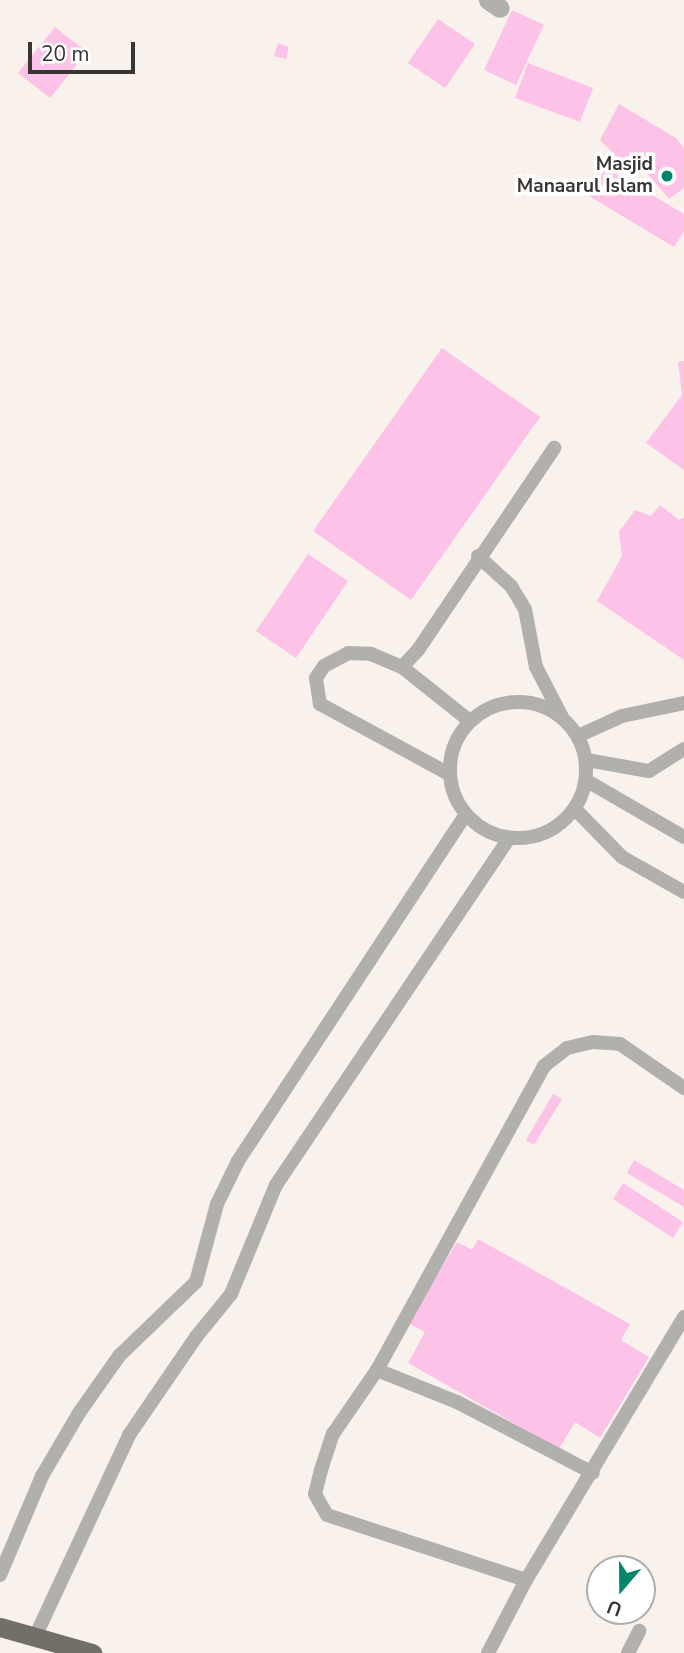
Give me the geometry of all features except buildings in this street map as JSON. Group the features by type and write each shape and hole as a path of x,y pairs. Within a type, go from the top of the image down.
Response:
{"highway":[{"path":"0,1627 92,1653"}],"lane":[{"path":"402,667 418,650 478,556 554,448"},
{"path":"478,556 511,586 525,609 536,667 562,717 579,736 587,760 587,781 575,809 557,828 534,837 509,838 485,831 465,815 449,774 453,746 470,721 491,707 515,701 540,705 562,717"},
{"path":"449,774 320,704 316,678 324,666 348,653 371,654 402,667 470,721"},
{"path":"579,736 622,716 684,703"},
{"path":"587,760 649,771 684,749"},
{"path":"587,781 684,837"},
{"path":"575,809 622,857 684,892"},
{"path":"0,1575 42,1476 79,1413 119,1356 196,1282 217,1204 238,1161 465,815"},
{"path":"36,1637 128,1435 196,1337 232,1294 276,1185 509,838"},
{"path":"526,1580 327,1516 315,1494 333,1434 377,1370 544,1066 567,1048 593,1042 620,1044 684,1088"},
{"path":"488,1653 526,1580 593,1473 684,1317"},
{"path":"377,1370 457,1402 593,1473"},
{"path":"628,1653 639,1631"}],"place":[{"name":"Masjid Manaarul Islam","path":"667,176"}]}
